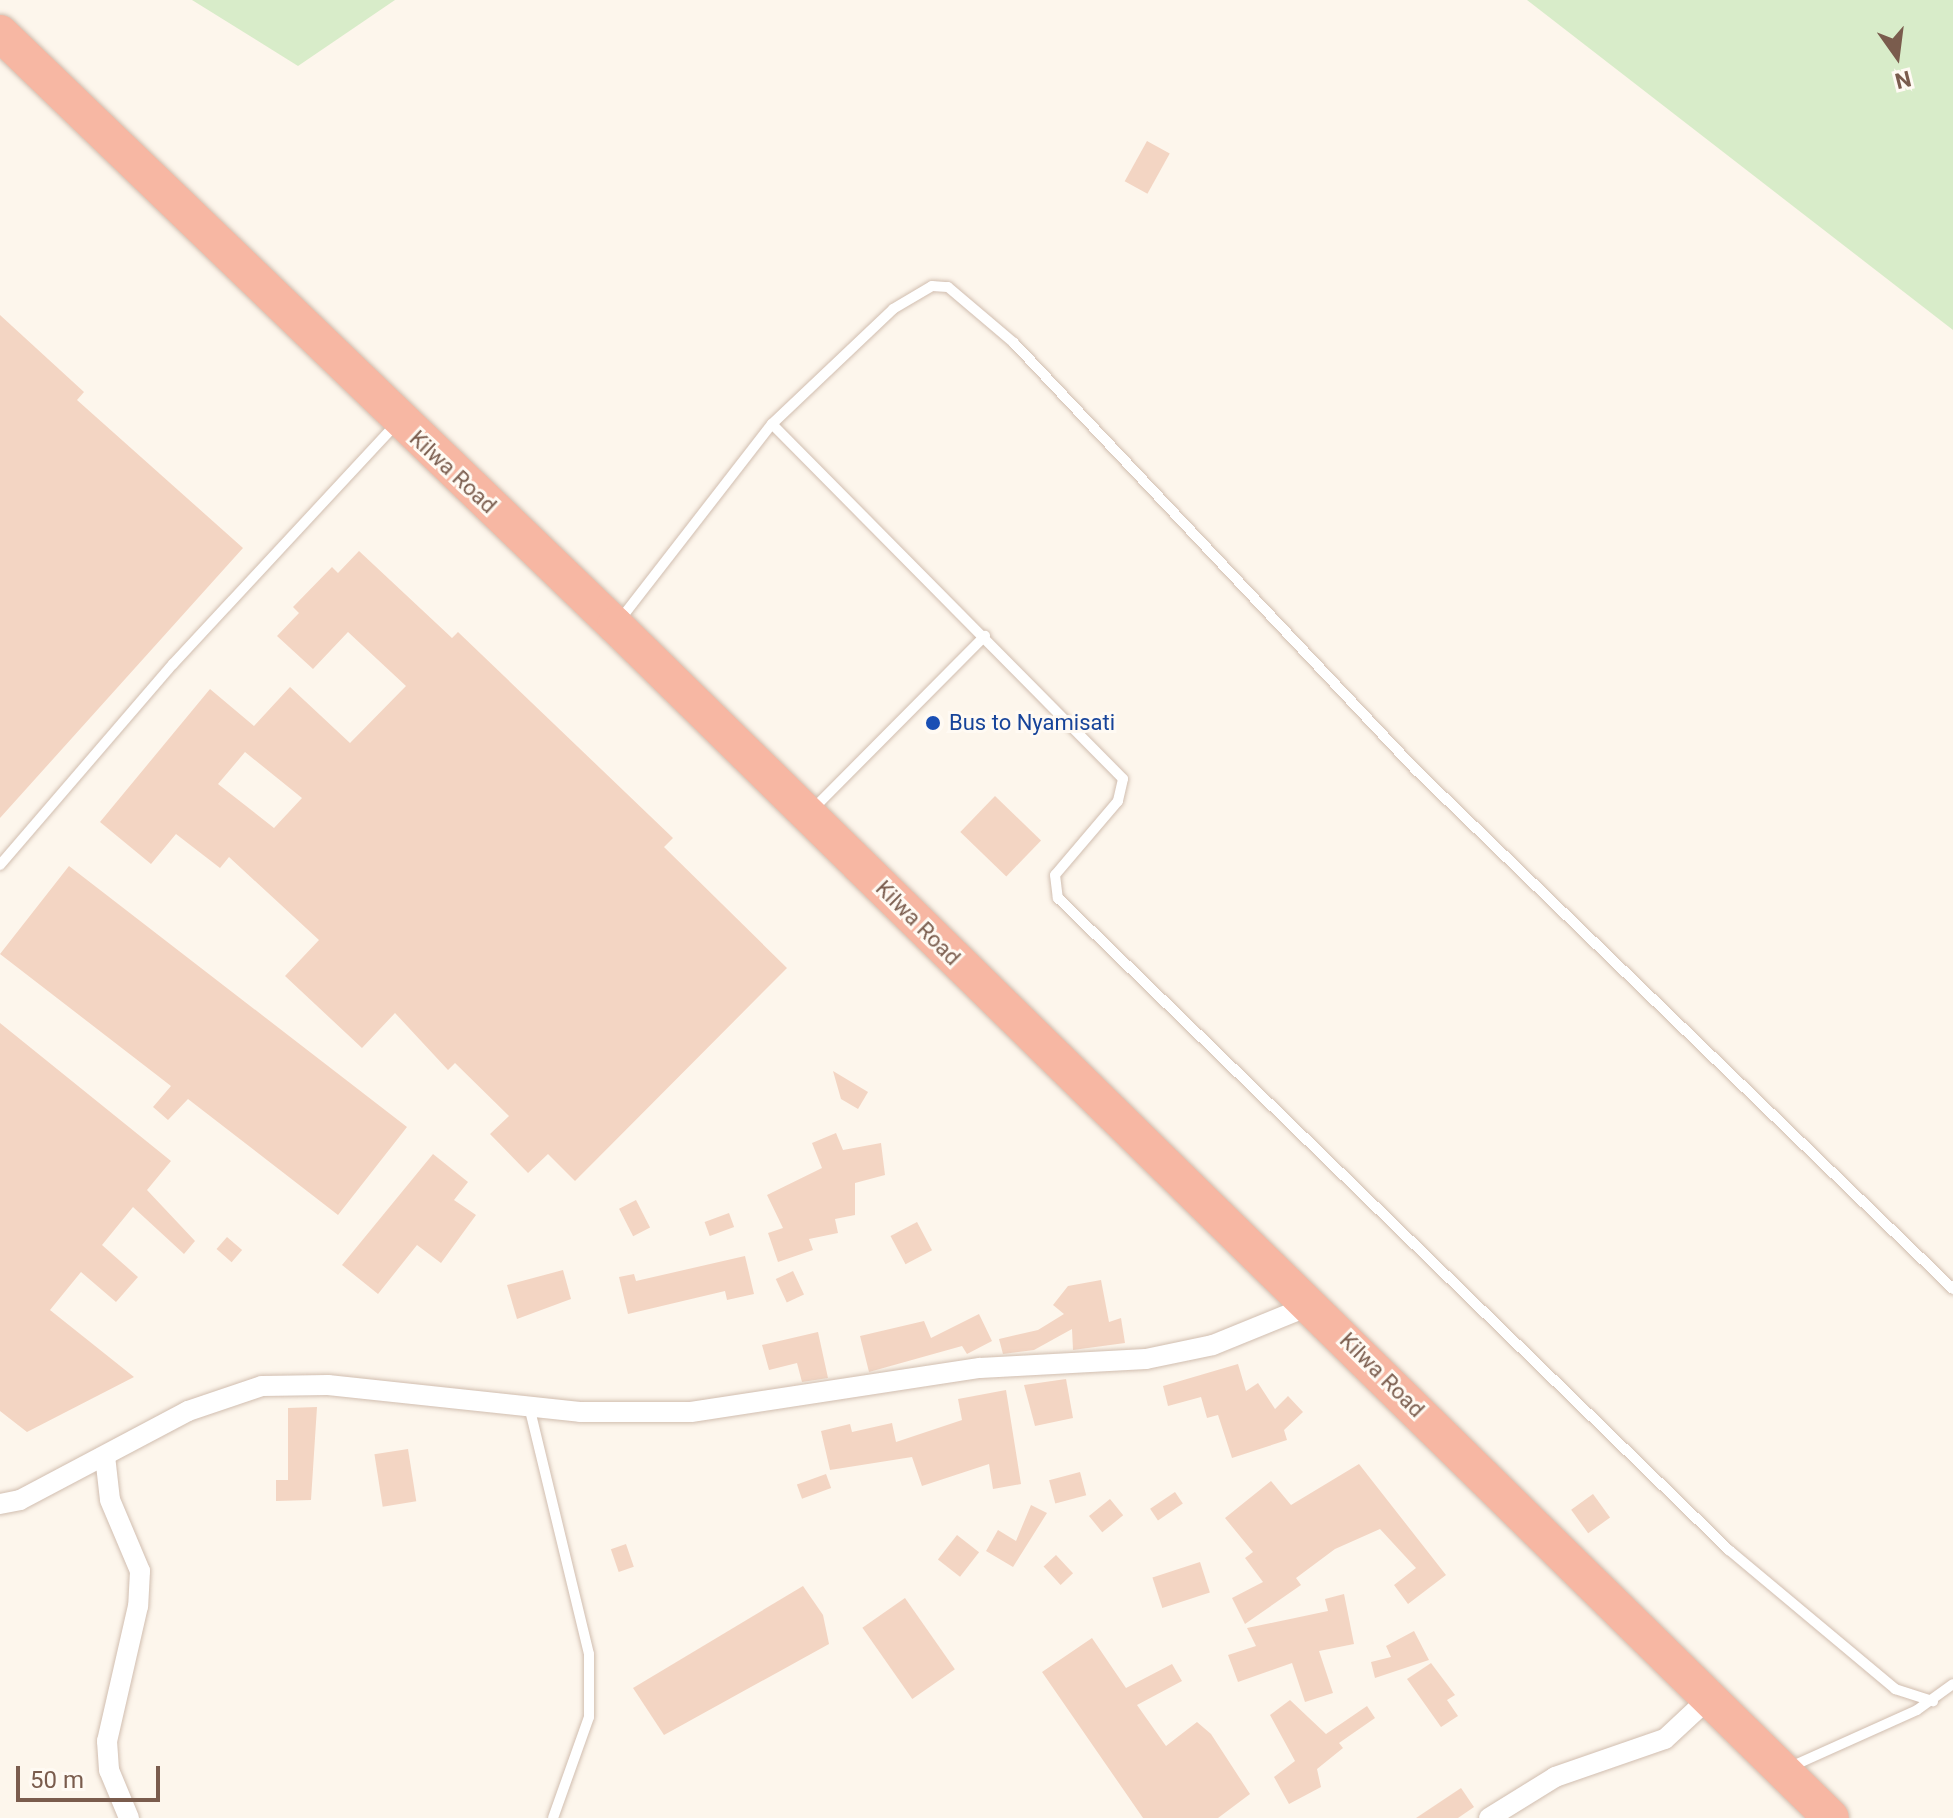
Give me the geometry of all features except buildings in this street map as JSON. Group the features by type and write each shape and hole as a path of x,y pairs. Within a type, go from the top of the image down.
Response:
{"highway":[{"name":"Kilwa Road","path":"0,33 399,421 615,625 1831,1818"}],"street":[{"path":"0,1504 20,1500 188,1411 262,1386 328,1385 529,1406 691,1412 980,1368 1146,1359 1213,1345 1311,1305"},
{"path":"105,1456 110,1500 140,1571 138,1606 107,1741 109,1770 129,1818"},
{"path":"1489,1818 1555,1777 1665,1739 1709,1698"}],"lane":[{"path":"615,625 772,424 914,295 948,287 963,297 1188,525 1416,770 1953,1289"},
{"path":"0,865 173,664 399,421"},
{"path":"772,424 985,636 1123,779 1118,801 1055,875 1058,898 1729,1550 1895,1689 1933,1701"},
{"path":"808,814 985,636"},
{"path":"529,1406 589,1654 589,1717 553,1818"},
{"path":"1783,1771 1933,1701 1953,1684"}],"green space":[{"path":"192,0 395,0 298,66"},
{"path":"1527,0 1953,0 1953,330"}],"place":[{"name":"Bus to Nyamisati","path":"933,723"}]}
